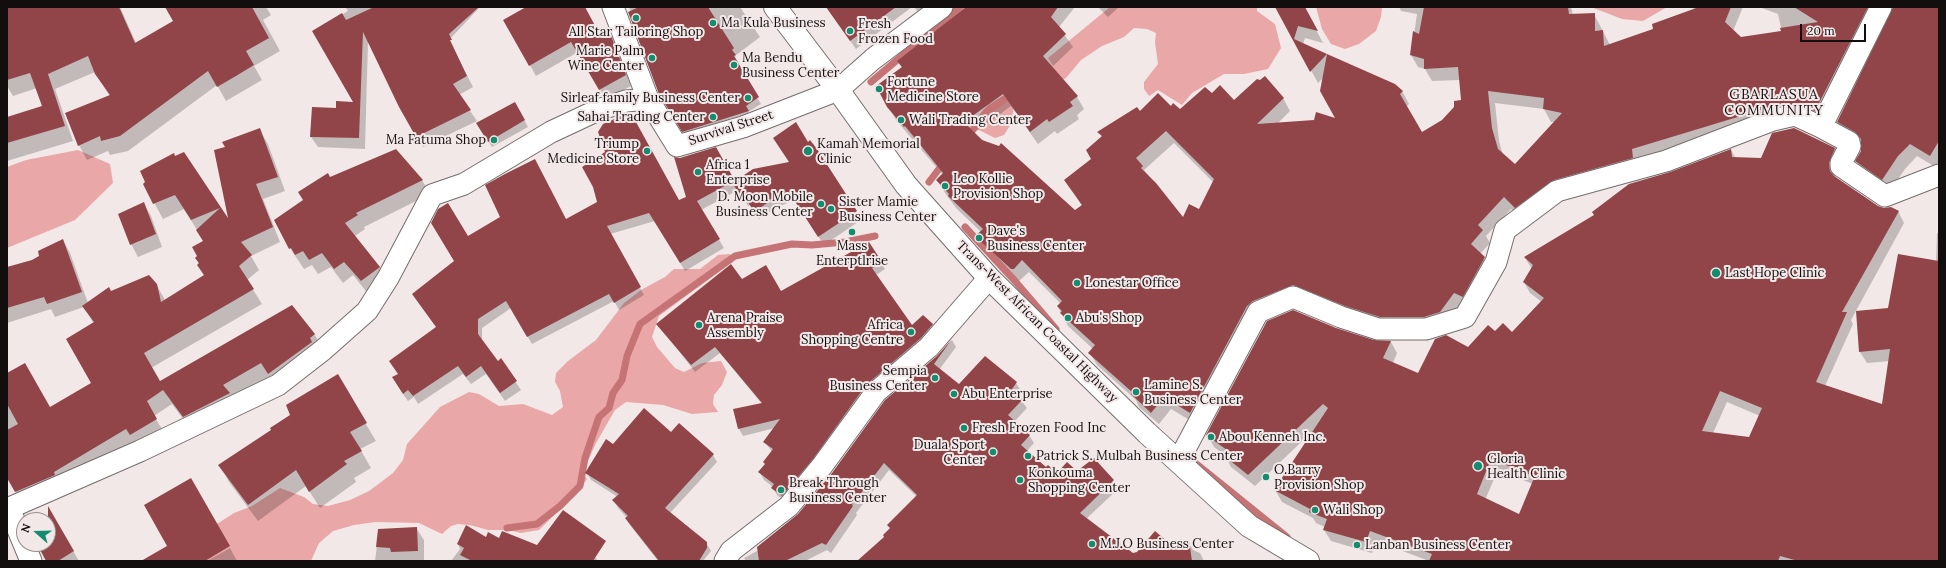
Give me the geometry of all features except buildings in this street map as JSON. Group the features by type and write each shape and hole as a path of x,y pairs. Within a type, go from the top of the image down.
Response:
{"highway":[{"name":"Trans-West African Coastal Highway","path":"775,7 838,90 906,185 989,278 1147,433 1179,460 1249,526 1308,561"}],"street":[{"name":"Survival Street","path":"613,7 648,98 677,146 743,127 838,90"},
{"path":"838,90 873,59 942,7"},
{"path":"1821,126 1881,7"},
{"path":"31,561 8,508 140,451 278,385 323,350 367,311 388,278 432,195 464,184 551,132 598,110 626,101 648,98"},
{"path":"1179,460 1258,312 1293,297 1341,317 1378,329 1426,329 1465,317 1496,262 1505,230 1557,191 1666,161 1773,120 1795,115 1821,126 1849,142 1850,146 1841,163 1841,166 1885,196 1939,175"},
{"path":"726,561 731,551 789,506 822,466 876,392 929,347 989,278"}],"shaded area":[{"path":"1110,7 1257,7 1257,11 1275,24 1281,48 1268,69 1244,74 1224,74 1192,93 1182,105 1158,90 1149,96 1144,89 1144,82 1158,64 1155,43 1156,33 1147,29 1134,28 1124,37 1102,46 1081,60 1066,78 1031,95 1014,106 1011,124 1004,135 995,138 971,126 988,105 1004,95 1033,81 1053,66 1048,58"},
{"path":"1316,7 1382,7 1381,17 1376,31 1359,44 1345,49 1331,44 1322,29"},
{"path":"1591,7 1667,7 1643,21 1622,19"},
{"path":"78,150 110,164 113,183 75,220 7,248 7,167 26,160"},
{"path":"730,254 734,261 659,316 652,337 657,347 675,368 684,372 702,363 721,361 727,372 722,385 714,395 713,404 718,412 692,414 663,405 626,402 615,410 596,443 584,470 584,475 587,479 579,491 539,530 521,533 508,530 488,530 470,525 458,524 451,526 442,534 419,523 375,522 354,525 333,531 319,543 311,561 181,561 181,541 220,522 234,513 252,506 280,488 304,497 313,504 328,506 350,500 369,491 393,473 403,460 407,444 440,407 469,392 479,394 499,406 523,404 552,415 563,407 560,391 555,382 556,373 568,361 596,340 624,303 641,290 665,277 674,269 700,269 718,255"}],"waterway":[{"path":"871,82 960,7"},
{"path":"967,138 986,112 1005,99"},
{"path":"929,182 945,161"},
{"path":"965,227 1015,281 1056,329"},
{"path":"507,528 537,524 560,506 580,486 585,458 599,417 609,408 613,393 622,380 627,356 640,324 735,256 792,244 812,245 845,242 875,236"},
{"path":"1194,462 1287,537"}],"place":[{"name":"All Star Tailoring Shop","path":"636,18"},
{"name":"Ma Kula Business","path":"713,23"},
{"name":"Fresh Frozen Food","path":"850,31"},
{"name":"Marie Palm Wine Center","path":"652,58"},
{"name":"Ma Bendu Business Center","path":"734,65"},
{"name":"Fortune Medicine Store","path":"879,89"},
{"name":"Sirleaf family Business Center","path":"748,98"},
{"name":"Sahai Trading Center","path":"713,117"},
{"name":"Wali Trading Center","path":"901,120"},
{"name":"Ma Fatuma Shop","path":"494,140"},
{"name":"Triump Medicine Store","path":"647,151"},
{"name":"Kamah Memorial Clinic","path":"808,151"},
{"name":"Africa 1 Enterprise","path":"698,172"},
{"name":"Leo Kollie Provision Shop","path":"945,186"},
{"name":"D. Moon Mobile Business Center","path":"821,204"},
{"name":"Sister Mamie Business Center","path":"831,209"},
{"name":"Mass Enterptlrise","path":"852,232"},
{"name":"Dave's Business Center","path":"979,238"},
{"name":"Last Hope Clinic","path":"1716,273"},
{"name":"Lonestar Office","path":"1077,283"},
{"name":"Abu's Shop","path":"1068,318"},
{"name":"Arena Praise Assembly","path":"699,325"},
{"name":"Africa Shopping Centre","path":"911,332"},
{"name":"Sempia Business Center","path":"935,378"},
{"name":"Lamine S. Business Center","path":"1136,392"},
{"name":"Abu Enterprise","path":"954,394"},
{"name":"Fresh Frozen Food Inc","path":"964,428"},
{"name":"Abou Kenneh Inc.","path":"1211,437"},
{"name":"Duala Sport Center","path":"993,452"},
{"name":"Patrick S. Mulbah Business Center","path":"1028,456"},
{"name":"Gloria Health Clinic","path":"1478,466"},
{"name":"O.Barry Provision Shop","path":"1266,477"},
{"name":"Konkouma Shopping Center","path":"1020,480"},
{"name":"Break Through Business Center","path":"781,490"},
{"name":"Wali Shop","path":"1315,510"},
{"name":"M.J.O Business Center","path":"1092,544"},
{"name":"Lanban Business Center","path":"1357,545"}],"district":[{"name":"GBARLASUA COMMUNITY","path":"1774,104"}]}
